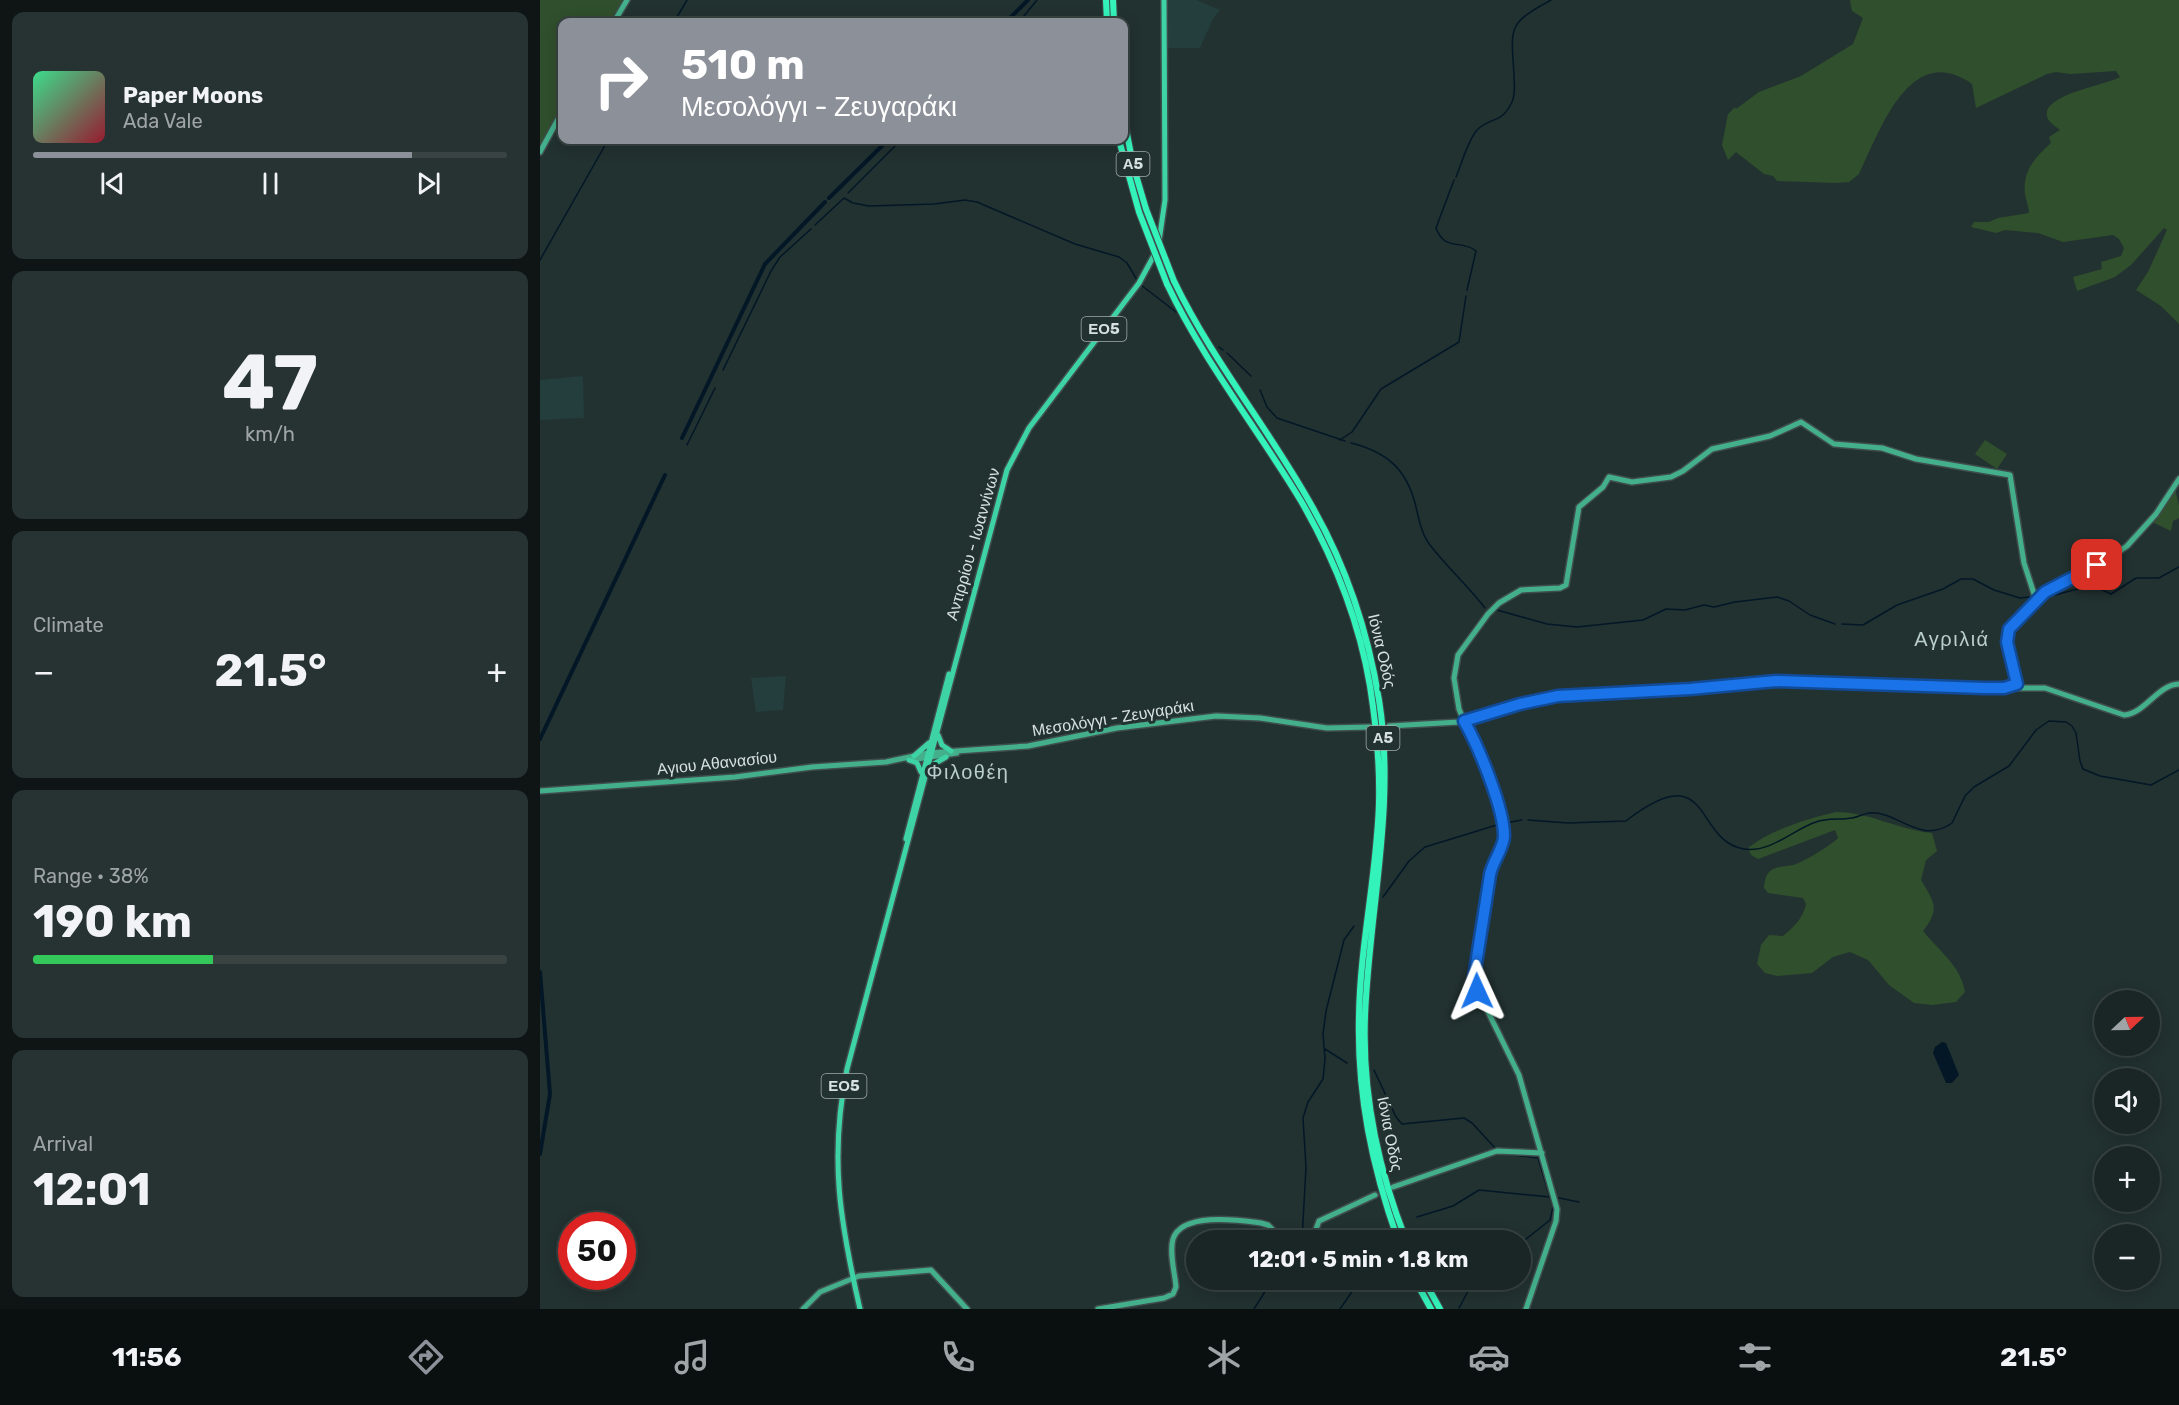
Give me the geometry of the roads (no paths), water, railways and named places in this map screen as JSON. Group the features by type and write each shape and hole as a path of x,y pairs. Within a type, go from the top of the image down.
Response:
{"highway":[{"path":"1106,0 1107,18"},
{"path":"1113,0 1114,18"},
{"name":"Ιόνια Οδός","path":"1128,139 1146,209 1174,281 1211,350 1297,480 1322,525 1357,604 1372,659 1383,730 1385,794 1367,982 1365,1053 1371,1116 1378,1153 1402,1230"},
{"name":"Ιόνια Οδός","path":"1120,144 1139,212 1167,284 1216,373 1311,519 1342,586 1360,642 1374,714 1379,802 1360,982 1360,1071 1364,1110 1374,1163 1395,1230"},
{"path":"1421,1290 1431,1309"},
{"path":"1430,1290 1440,1309"}],"main road":[{"path":"616,18 627,0"},
{"name":"Αντιρρίου - Ιωαννίνων","path":"860,1309 839,1202 840,1113 847,1069 933,737 1000,492 1016,450 1029,428 1139,283 1158,248 1165,200 1164,0"},
{"path":"540,152 558,119"},
{"path":"1526,1309 1557,1213 1519,1075 1474,982 1491,866 1502,845 1504,833 1501,814 1459,708 1454,684 1458,655 1490,611 1509,595 1521,590 1558,588 1565,585 1579,506 1603,487 1609,477 1632,482 1671,477 1683,471 1712,449 1770,436 1801,422 1834,444 1882,448 1916,459 2010,476 2024,563 2036,600"},
{"path":"2179,479 2156,514 2127,546 2045,592 2007,634 2019,688 2052,690 2124,715 2134,713 2167,687 2179,684"},
{"name":"Αντιρρίου - Ιωαννίνων","path":"929,755 938,731 961,638"},
{"path":"1389,726 1464,721 1520,704 1565,695 1690,689 1791,680 1984,688 2004,688 2017,684"},
{"name":"Μεσολόγγι - Ζευγαράκι","path":"929,755 951,751 1028,746 1117,728 1216,716 1260,718 1327,728 1370,727"},
{"path":"938,731 942,746 951,751"},
{"path":"923,778 918,764 911,758 926,748 933,737"},
{"name":"Αγιου Αθανασίου","path":"540,790 735,777 929,755 946,756 967,751"},
{"path":"923,778 934,764 946,756"},
{"path":"1393,1187 1497,1151 1542,1153"},
{"path":"1316,1230 1319,1221 1375,1195"},
{"path":"1098,1309 1164,1298 1173,1294 1176,1287 1173,1240 1180,1228 1189,1223 1215,1220 1261,1222 1273,1230"},
{"path":"803,1309 820,1292 853,1278 931,1270 967,1309"}],"waterway":[{"path":"676,18 687,0"},
{"path":"1010,18 1028,0"},
{"path":"1022,18 1037,0"},
{"path":"1456,177 1473,135 1482,126 1504,114 1512,102 1514,92 1512,46 1515,28 1526,15 1551,0"},
{"path":"540,260 606,144"},
{"path":"829,198 884,144"},
{"path":"848,193 897,144"},
{"path":"1454,180 1436,228 1444,240 1449,243 1476,251 1467,290"},
{"path":"815,225 844,198 853,203 869,206 934,204 965,200 977,202 1075,244 1119,257 1127,263 1137,280"},
{"path":"682,438 765,264 825,202"},
{"path":"723,370 771,271 780,257 811,229"},
{"path":"1141,285 1176,312"},
{"path":"1340,440 1352,432 1381,389 1459,342 1466,296"},
{"path":"1219,347 1223,350"},
{"path":"1227,353 1251,376"},
{"path":"687,445 715,388"},
{"path":"1260,390 1267,407 1277,418 1345,441"},
{"path":"1351,443 1375,451 1394,464 1401,472 1412,494 1427,541 1485,608"},
{"path":"540,739 665,475"},
{"path":"2051,593 2055,595 2092,585 2111,594 2136,578 2159,578 2179,567"},
{"path":"1842,624 1863,625 1897,605 1943,589 1961,579 1973,579 1994,590 2020,598 2030,597"},
{"path":"1497,610 1547,624 1577,627 1643,620 1666,609 1685,610 1704,605 1714,607 1777,597 1789,601 1810,615 1835,624"},
{"path":"1528,820 1568,823 1626,821 1654,803 1674,796 1688,798 1728,843 1744,849 1763,848 1820,821 1852,818 1869,813 1889,817 1919,829 1929,831 1940,829 1952,823 1965,796 1974,787 2009,766 2036,730 2049,721 2066,722 2072,726 2076,733 2083,769 2100,776 2151,785 2179,770"},
{"path":"1505,823 1522,820"},
{"path":"1383,897 1409,861 1425,847 1500,824"},
{"path":"1303,1230 1306,1167 1303,1118 1308,1102 1323,1079 1325,1059 1323,1034 1326,1011 1344,940 1354,926"},
{"path":"540,972 550,1094 540,1154"},
{"path":"1325,1049 1347,1063"},
{"path":"1374,1070 1396,1117 1402,1124 1464,1118 1472,1123 1496,1149"},
{"path":"1504,1154 1538,1158 1553,1207 1550,1220 1531,1235"},
{"path":"1417,1217 1453,1206 1479,1190 1550,1197"},
{"path":"1559,1198 1579,1202"},
{"path":"1254,1309 1266,1290"},
{"path":"1340,1309 1353,1290"},
{"path":"1459,1308 1469,1290"}],"district":[{"name":"Αγριλιά","path":"1952,639"},
{"name":"Φιλοθέη","path":"968,772"}]}
